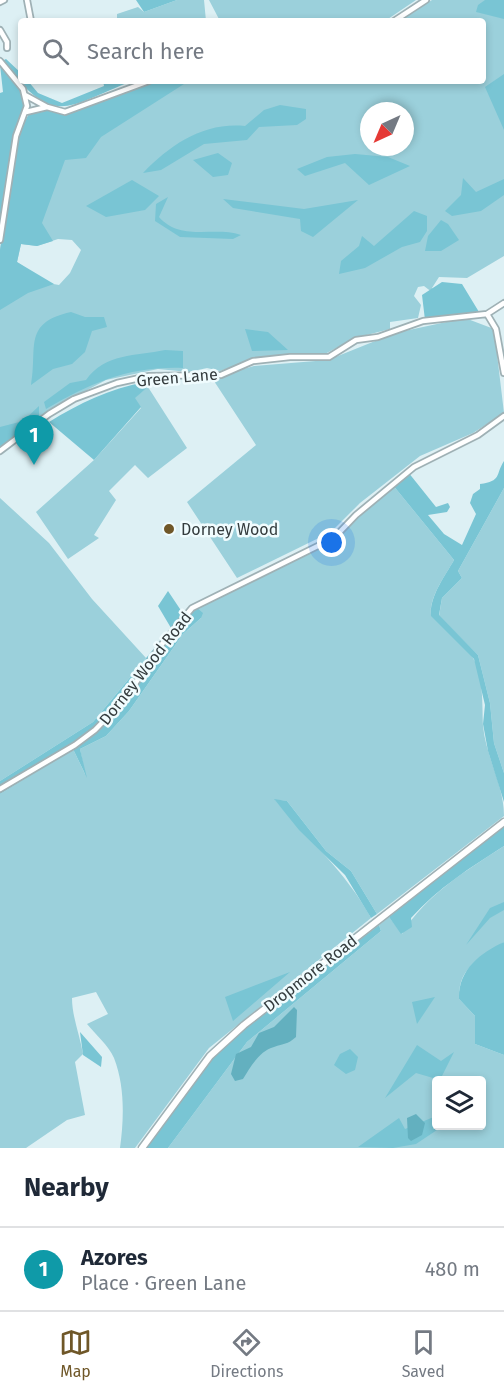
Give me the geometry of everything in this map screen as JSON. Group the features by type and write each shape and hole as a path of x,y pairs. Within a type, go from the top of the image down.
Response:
{"street":[{"path":"27,0 30,18"},
{"path":"399,18 426,0"},
{"path":"0,30 7,42 7,48"},
{"path":"0,61 25,95 47,107 66,112 141,84"},
{"path":"0,240 16,136 27,112 25,95"},
{"path":"27,112 47,107"},
{"name":"Green Lane","path":"0,451 49,414 74,399 117,383 149,376 221,375 253,361 290,357 329,357 356,340 378,337 423,321 487,314 504,303"},
{"path":"487,314 496,329 504,372"},
{"name":"Dorney Wood Road","path":"0,789 75,745 95,730 124,700 162,644 192,608 334,538 365,507 414,466 478,435 504,416"},
{"name":"Dropmore Road","path":"142,1148 210,1056 244,1025 504,822"}],"shaded area":[{"path":"136,0 177,0 144,12"},
{"path":"177,0 204,0 206,18 117,18 117,14 138,7 144,12"},
{"path":"209,0 416,0 389,18 218,18"},
{"path":"432,0 504,0 504,256 467,278 439,277 432,288 437,296 424,286 418,287 414,296 421,305 418,318 390,322 390,329 355,338 323,355 253,359 220,371 207,368 189,372 158,369 106,380 48,411 0,449 0,250 18,134 140,84 486,84 486,18 404,18","holes":["58,239 72,240 81,250 70,273 59,285 48,283 17,262 21,244 37,246"]},
{"path":"485,0 504,0 504,19 476,12 478,5"},
{"path":"6,59 18,70 18,80 2,61"},
{"path":"0,65 20,89 24,97 24,108 15,134 0,227 0,93 3,92"},
{"path":"504,74 504,130 485,87"},
{"path":"22,84 30,84 38,93 62,103 104,86 104,84 125,84 90,99 61,106 48,104"},
{"path":"139,84 184,84 101,137 86,158 65,160 42,223 53,241 37,246 21,244 17,262 54,284 28,293 0,310 0,250 18,134 30,112 46,109 71,113 99,98"},
{"path":"280,105 306,109 306,119 297,125 259,127 247,140 204,144 161,170 143,173 165,153 189,137 216,128 245,126 264,110"},
{"path":"218,153 232,163 228,175 213,177 193,160"},
{"path":"355,154 388,157 410,166 369,185 345,163 305,176 297,169 327,157"},
{"path":"463,178 476,192 504,179 504,195 481,211 452,216 445,211 461,195"},
{"path":"132,180 159,196 145,210 106,217 86,206"},
{"path":"168,197 159,217 168,225 187,231 241,235 233,239 180,237 155,221 156,204"},
{"path":"223,199 304,209 358,200 313,237 301,231 300,219 233,208"},
{"path":"414,211 427,216 427,231 420,242 402,247 365,268 339,274 341,261 359,246 362,236 374,246"},
{"path":"441,220 448,224 459,240 441,251 425,251 428,236"},
{"path":"442,282 462,284 479,312 425,320 422,295"},
{"path":"71,312 85,317 104,317 107,327 92,331 85,352 72,364 53,369 31,385 35,338 39,330 45,323"},
{"path":"465,318 494,329 504,413 473,433 420,456 360,503 331,532 237,578 187,502 256,445 212,378 254,366 328,360 395,333"},
{"path":"245,329 268,332 288,350 252,351"},
{"path":"165,350 183,351 183,368 145,370 111,378 79,391 46,409 44,402 70,383 86,380 94,371 112,360"},
{"path":"145,382 148,387 135,398 141,407 94,460 49,422 95,398"},
{"path":"148,387 187,448 148,478 135,465 109,491 116,500 94,535 99,538 68,559 36,512 94,460 141,408 134,398"},
{"path":"39,406 39,417 0,449 0,427 23,421"},
{"path":"504,461 504,488 458,571 462,578 442,598 439,615 478,655 490,703 494,743 504,773 504,802 488,751 483,724 485,705 474,659 431,616 432,601 454,560 392,484 408,472 436,507 448,503 450,507 447,512 428,515 444,534 462,545 476,514 470,503 473,494 480,489 480,484 497,477"},
{"path":"392,484 454,560 432,601 431,615 454,635 477,665 481,682 483,726 501,793 504,816 377,914 351,871 326,851 287,801 275,800 338,871 371,918 209,1048 135,1148 120,1148 123,1103 118,1069 109,1049 87,1024 108,1014 96,992 72,998 83,1054 75,1062 85,1115 67,1120 26,1148 0,1148 0,794 73,749 85,774 80,749 106,736 129,711 183,634 201,618 196,607 334,538"},
{"path":"504,488 504,773 494,743 490,703 478,655 439,616 442,598 462,578 458,571"},
{"path":"0,498 49,543 92,599 146,658 93,722 0,781"},
{"path":"168,591 184,615 196,607 203,613 201,618 183,634 129,711 106,736 80,749 87,778 73,749 0,794 0,781 93,722 171,628 158,606"},
{"path":"274,799 287,801 326,851 351,871 377,914 371,918 345,875 299,830"},
{"path":"504,825 504,846 467,870 432,897 411,918 412,927 401,934 389,917"},
{"path":"504,846 504,942 472,964 462,978 459,999 475,1016 475,1044 504,1055 504,1148 168,1148 247,1042 381,931 379,925 389,917 402,934 423,907 461,874"},
{"path":"504,902 504,910 490,918 466,945 490,908"},
{"path":"379,925 381,931 247,1042 168,1148 145,1148 214,1054"},
{"path":"504,942 504,1055 475,1044 475,1016 459,999 462,979 466,971 479,957"},
{"path":"290,972 233,1021 225,997"},
{"path":"435,997 417,1024 412,1002"},
{"path":"294,1007 297,1010 296,1037 288,1043 264,1052 255,1060 243,1079 235,1081 231,1074 236,1054 251,1047 259,1033 274,1027"},
{"path":"80,1032 102,1057 101,1067 83,1055"},
{"path":"417,1045 441,1061 454,1052 442,1076 432,1078 416,1073 385,1098"},
{"path":"350,1049 358,1057 355,1070 346,1074 334,1065 340,1054"},
{"path":"416,1114 425,1123 422,1135 411,1141 408,1138 407,1118"},
{"path":"399,1118 405,1129 432,1118 432,1130 437,1130 416,1144 393,1148 358,1147"}],"place":[{"name":"Azores","path":"34,465"},
{"name":"Dorney Wood","path":"169,529"}]}
